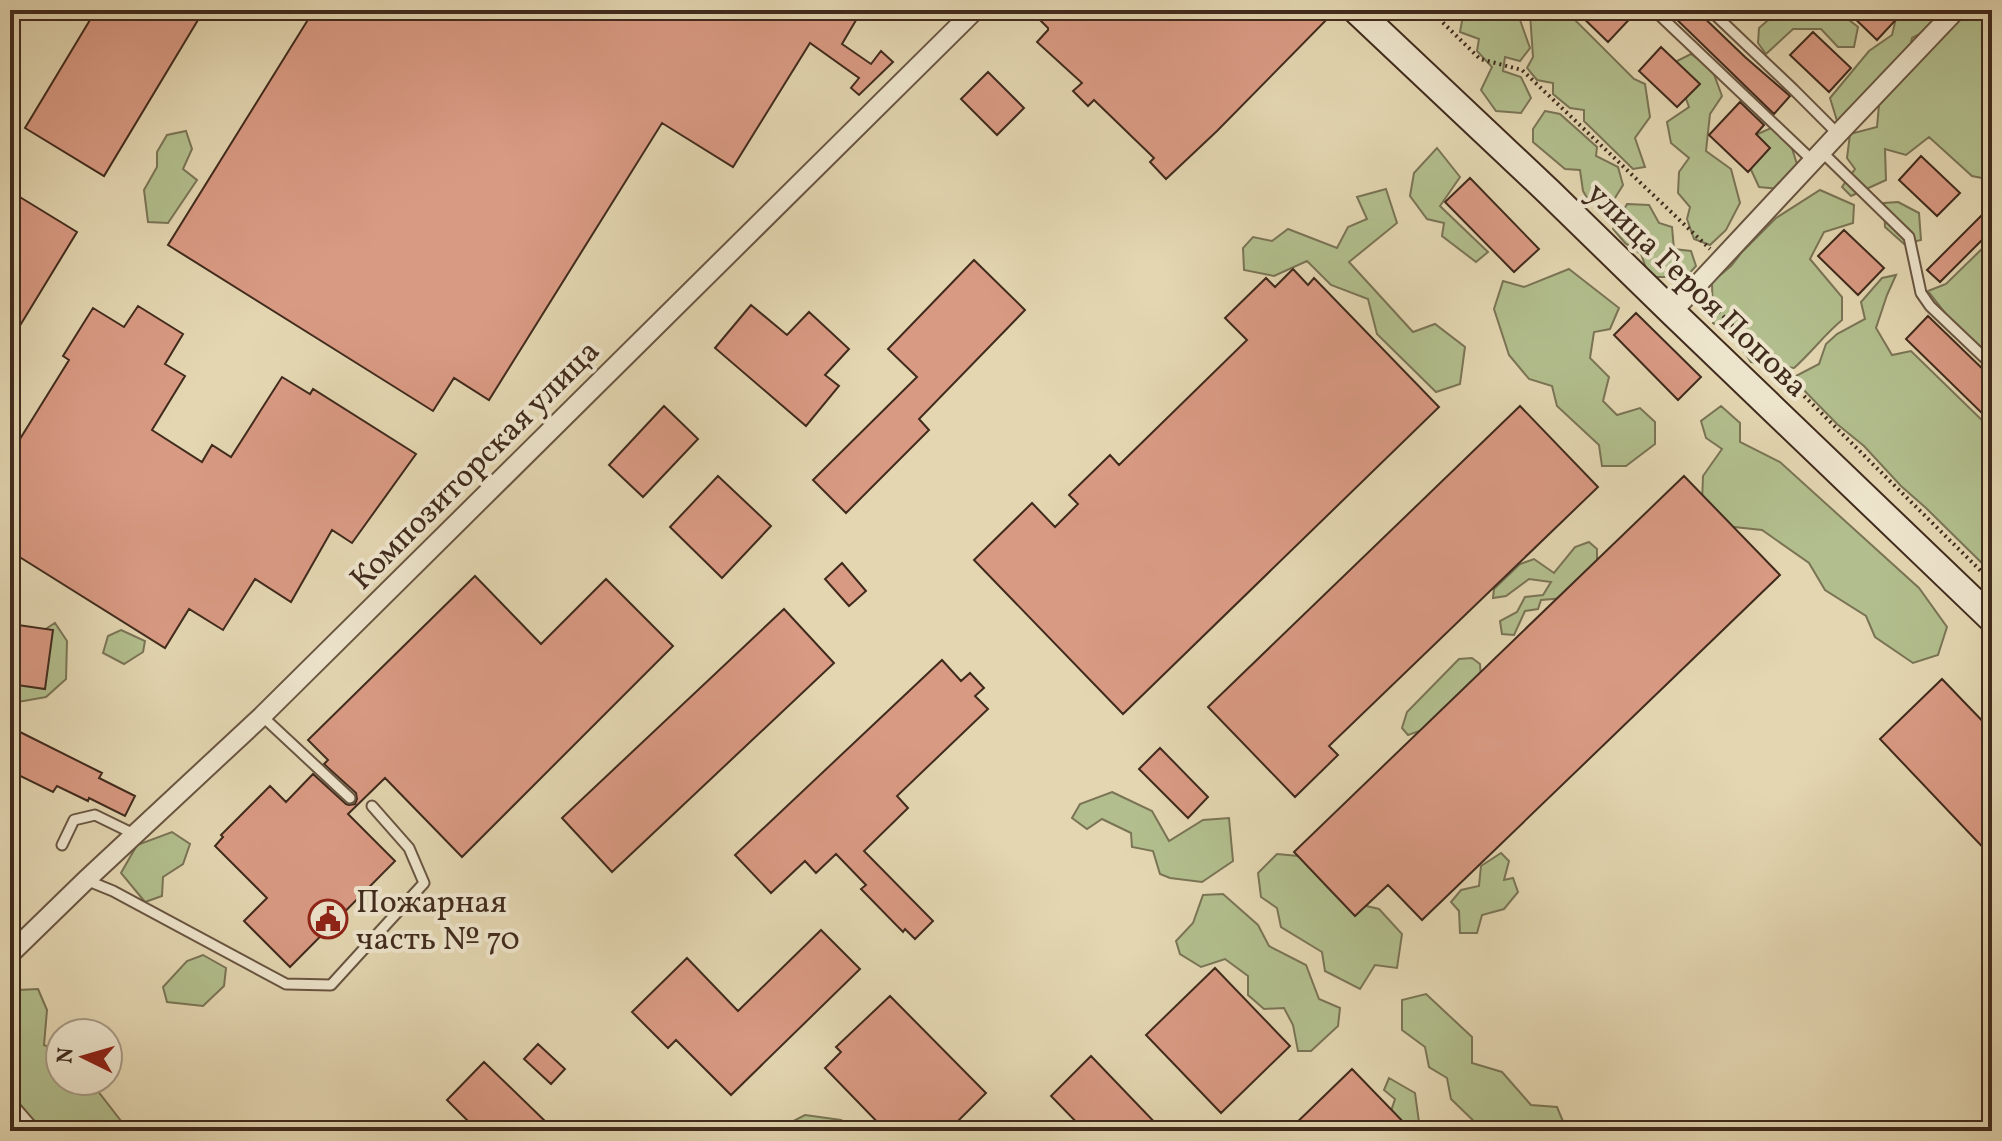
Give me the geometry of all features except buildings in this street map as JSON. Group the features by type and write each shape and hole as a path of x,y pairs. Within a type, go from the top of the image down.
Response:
{"street":[{"name":"Композиторская улица","path":"10,954 262,716 975,10"},
{"name":"улица Героя Попова","path":"1356,10 1992,619"},
{"path":"1672,312 1956,10"},
{"path":"10,1108 30,1131"}],"lane":[{"path":"1654,10 1909,237 1921,293 1930,306 1992,365"},
{"path":"1710,10 1838,134"},
{"path":"262,716 350,798"},
{"path":"86,880 113,891 286,984 331,985 424,883 409,848 372,806"},
{"path":"62,845 74,820 95,815 135,834"}],"path":[{"path":"1430,10 1480,59 1522,70 1720,259"},
{"path":"1694,288 1992,582"}],"green space":[{"path":"1464,10 1495,10 1498,14 1520,20 1530,48 1520,61 1505,57 1503,71 1521,77 1531,98 1521,113 1496,111 1481,90 1492,67 1477,51 1479,39 1460,32"},
{"path":"1541,10 1565,10 1634,79 1645,84 1650,117 1635,138 1645,167 1633,169 1584,121 1584,110 1570,108 1553,94 1553,83 1537,80 1527,68 1533,57 1530,14"},
{"path":"1780,10 1839,10 1858,27 1854,47 1838,47 1821,29 1793,29 1766,54 1758,43 1759,28"},
{"path":"1898,10 1944,10 1941,23 1912,38 1908,57 1838,124 1830,98 1869,51 1892,35"},
{"path":"1970,10 1992,10 1992,180 1972,176 1929,137 1906,155 1885,149 1886,180 1851,196 1842,187 1855,169 1847,158 1850,134 1877,127 1879,105 1929,48"},
{"path":"1691,54 1712,69 1722,96 1710,114 1706,151 1731,169 1740,203 1726,230 1710,245 1694,239 1687,219 1690,207 1678,193 1679,172 1689,158 1671,143 1667,122 1689,107 1673,63"},
{"path":"1545,111 1560,114 1597,147 1596,156 1618,167 1623,185 1610,206 1590,203 1583,191 1580,170 1565,169 1533,142 1533,129"},
{"path":"1771,128 1788,136 1797,164 1780,189 1759,187 1746,159 1753,136"},
{"path":"186,131 192,149 183,169 197,180 168,223 148,222 144,190 157,167 157,152 167,135"},
{"path":"1437,148 1460,177 1440,206 1488,252 1476,262 1442,236 1444,223 1427,219 1410,196 1414,173"},
{"path":"1386,189 1397,223 1349,262 1413,332 1435,324 1465,347 1460,384 1436,392 1377,334 1368,299 1331,285 1307,261 1274,276 1244,270 1243,248 1253,237 1272,241 1288,229 1337,248 1348,227 1367,219 1357,197"},
{"path":"1820,190 1854,205 1853,223 1824,232 1810,259 1842,297 1842,320 1794,368 1751,362 1731,332 1713,323 1712,282 1776,218"},
{"path":"1898,202 1919,213 1921,240 1904,244 1885,227 1884,203"},
{"path":"1627,204 1649,205 1659,223 1672,227 1674,249 1691,251 1696,266 1686,277 1656,277 1646,268 1641,254 1625,243 1613,229"},
{"path":"1992,239 1992,371 1985,348 1967,341 1928,291 1946,284"},
{"path":"1569,269 1619,308 1610,329 1594,332 1590,358 1609,377 1603,401 1617,415 1640,408 1655,422 1655,444 1626,466 1602,466 1599,445 1557,406 1552,386 1529,379 1509,355 1494,309 1503,281 1524,287"},
{"path":"1896,275 1876,328 1892,355 1911,351 1992,430 1992,573 1792,378 1819,364 1826,344 1837,334 1865,319 1861,302 1882,278"},
{"path":"1721,406 1740,423 1740,442 1780,462 1919,588 1947,627 1938,655 1913,663 1875,637 1866,616 1825,590 1809,563 1762,530 1725,526 1702,503 1703,476 1722,449 1706,438 1701,421"},
{"path":"1589,542 1597,549 1597,567 1565,598 1541,600 1538,609 1525,611 1514,635 1502,634 1500,621 1517,612 1525,597 1543,595 1551,582 1529,579 1506,596 1493,598 1494,589 1520,564 1534,559 1554,573 1575,547"},
{"path":"55,623 67,641 66,679 46,697 18,702 10,690 29,673 38,634"},
{"path":"121,630 145,641 143,652 124,664 103,653 108,636"},
{"path":"1472,658 1480,664 1481,678 1428,728 1408,735 1402,728 1407,712 1459,659"},
{"path":"1112,792 1152,811 1169,841 1203,820 1229,818 1233,861 1202,882 1170,878 1160,874 1153,851 1132,847 1131,833 1102,819 1087,829 1072,818 1080,804"},
{"path":"172,832 190,844 183,864 163,877 162,896 145,902 121,873 137,845"},
{"path":"1501,853 1509,861 1504,880 1513,878 1518,892 1504,909 1482,915 1477,933 1460,933 1459,911 1451,902 1461,890 1479,886 1481,866"},
{"path":"1277,854 1320,858 1350,902 1379,909 1402,934 1397,968 1375,965 1360,989 1325,971 1322,952 1281,927 1277,908 1261,897 1258,873"},
{"path":"1223,894 1258,925 1269,946 1306,965 1319,999 1340,1008 1338,1026 1311,1051 1298,1051 1293,1025 1284,1008 1264,1009 1248,995 1248,976 1225,959 1201,967 1180,954 1176,941 1193,923 1203,895"},
{"path":"203,955 226,968 224,986 203,1006 167,1002 163,987 187,961"},
{"path":"38,989 47,1010 44,1017 44,1097 102,1097 121,1121 117,1131 36,1131 10,1112 10,1092 14,1084 10,1080 10,1011 15,1011 18,990"},
{"path":"1426,994 1472,1037 1472,1063 1502,1072 1531,1105 1557,1107 1567,1131 1526,1131 1522,1126 1512,1131 1484,1131 1451,1099 1447,1078 1429,1067 1425,1047 1402,1030 1402,1000"},
{"path":"1389,1078 1415,1093 1419,1122 1401,1129 1391,1111 1395,1099 1384,1090"},
{"path":"805,1115 841,1120 859,1131 774,1131"}],"place":[{"name":"Пожарная часть № 70","path":"328,919"}]}
